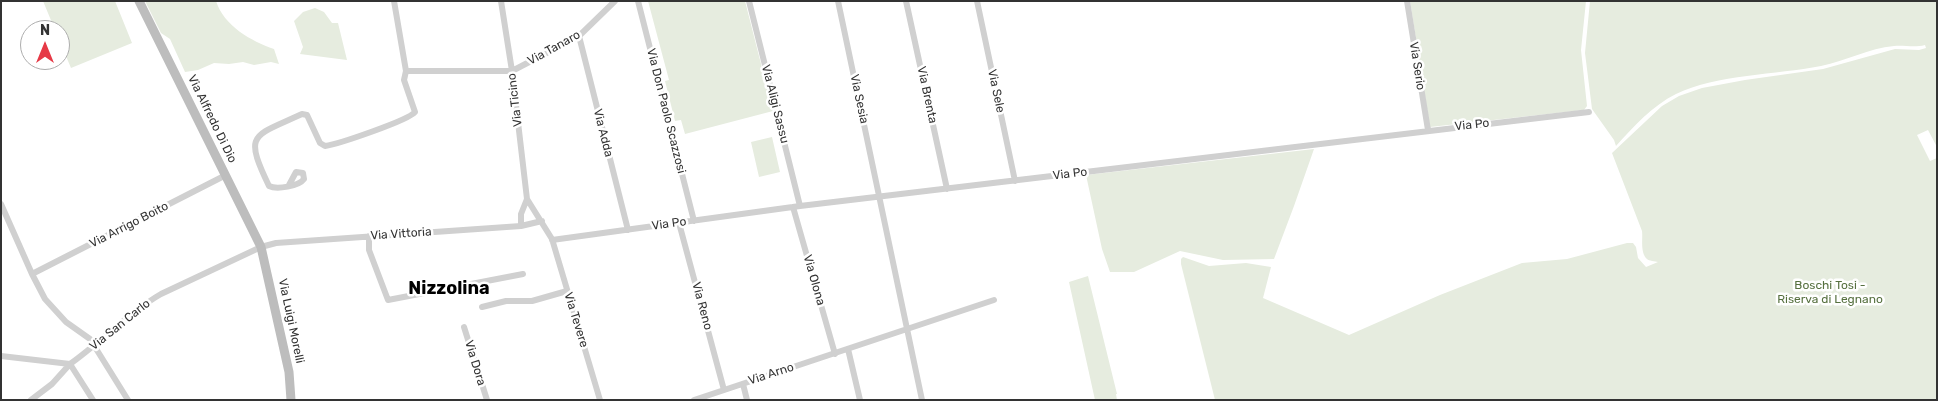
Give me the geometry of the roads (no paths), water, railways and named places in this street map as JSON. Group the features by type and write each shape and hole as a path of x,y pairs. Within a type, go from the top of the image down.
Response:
{"main road":[{"name":"Via Alfredo Di Dio","path":"139,1 261,248"},
{"name":"Via Luigi Morelli","path":"261,248 289,372 291,400"}],"street":[{"path":"289,185 278,188 269,186 254,152 255,141 259,135 302,114 307,115 320,143 325,146 409,117 415,112 404,80 406,71 394,1"},
{"name":"Via Ticino","path":"501,1 512,71 527,198"},
{"path":"606,1 607,9"},
{"name":"Via Tanaro","path":"512,71 579,36 615,1"},
{"name":"Via Don Paolo Scazzosi","path":"638,1 694,221"},
{"name":"Via Aligi Sassu","path":"749,1 797,207"},
{"name":"Via Sesia","path":"838,1 881,197 922,400"},
{"name":"Via Brenta","path":"906,1 947,189"},
{"name":"Via Sele","path":"976,1 1015,181"},
{"name":"Via Serio","path":"1407,1 1428,130"},
{"name":"Via Adda","path":"579,36 628,230"},
{"path":"406,71 512,71"},
{"name":"Via Po","path":"552,240 797,207 1589,112"},
{"name":"Via Arrigo Boito","path":"32,274 226,175"},
{"path":"521,226 522,214 527,198"},
{"name":"Via Tevere","path":"527,198 552,240 600,400"},
{"path":"1,204 32,274 50,304 66,322 90,339 128,400"},
{"name":"Via Olona","path":"797,207 835,354"},
{"path":"522,214 528,210 536,213"},
{"name":"Via Vittoria","path":"261,248 276,243 521,226 542,221"},
{"name":"Via Reno","path":"679,223 724,390"},
{"path":"369,236 370,250 388,300 523,274"},
{"name":"Via San Carlo","path":"31,400 52,384 70,364 94,347 146,303 161,294 261,248"},
{"path":"482,307 506,301 532,301 567,291"},
{"name":"Via Arno","path":"694,400 994,300"},
{"name":"Via Dora","path":"464,327 487,400"},
{"path":"848,349 860,400"},
{"path":"1,356 70,364 93,400"},
{"path":"743,384 747,400"}],"district":[{"name":"Nizzolina","path":"449,289"}],"park label":[{"name":"Boschi Tosi - Riserva di Legnano","path":"1830,293"}]}
